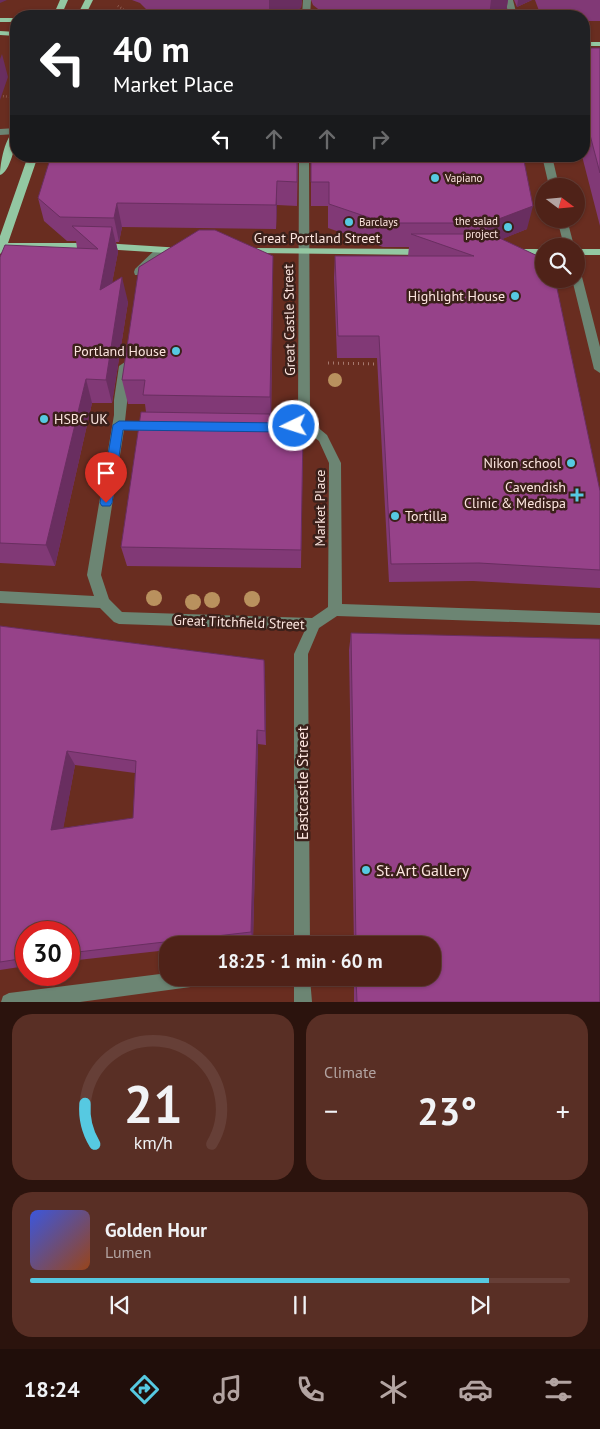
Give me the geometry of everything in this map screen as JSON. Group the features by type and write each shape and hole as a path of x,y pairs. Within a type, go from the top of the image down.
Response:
{"main road":[{"path":"0,172 10,147"},
{"path":"31,162 1,248 103,246 189,251"},
{"name":"Great Portland Street","path":"234,251 432,252"},
{"path":"500,252 535,252"},
{"path":"585,252 600,252"}],"street":[{"name":"Great Castle Street","path":"304,162 304,423"},
{"path":"548,162 552,178"},
{"path":"137,284 140,268 161,250"},
{"path":"580,288 600,369"},
{"path":"0,597 103,602 94,575 119,425 120,400 127,351"},
{"path":"245,427 284,428 304,423"},
{"name":"Market Place","path":"304,423 323,438 335,463 335,610"},
{"path":"119,425 168,426"},
{"name":"Great Titchfield Street","path":"103,602 120,618 314,624 335,610"},
{"path":"335,610 600,619"},
{"name":"Eastcastle Street","path":"302,936 301,654 314,624"},
{"path":"9,1002 159,983"},
{"path":"302,986 302,1002"}],"path":[{"path":"118,6 124,10"},
{"path":"305,362 385,364"}],"building":[{"path":"590,48 600,48 600,173 590,135"},
{"path":"49,162 297,162 297,182 277,181 276,205 117,203 114,218 60,217 38,198"},
{"path":"311,162 524,162 533,206 488,223 385,223 329,204 329,182 311,182"},
{"path":"72,226 112,227 100,290 122,277 106,380 86,379 46,545 0,543 0,257 5,245 98,249"},
{"path":"199,230 215,230 273,256 270,397 143,395 145,380 122,380 139,267"},
{"path":"411,234 491,234 535,255 535,288 557,288 600,491 600,570 479,563 391,564 379,336 338,336 335,256 474,256"},
{"path":"141,412 270,414 269,431 303,432 301,550 121,547"},
{"path":"0,626 264,660 265,731 257,730 251,932 216,936 159,936 159,943 80,952 80,921 15,921 15,960 0,962","holes":["67,751 136,761 133,818 51,830"]},
{"path":"351,633 600,639 600,1002 357,1002 356,986 441,986 441,936 356,936"}],"place":[{"name":"Vapiano","path":"435,178"},
{"name":"Barclays","path":"349,222"},
{"name":"the salad project","path":"508,227"},
{"name":"Highlight House","path":"515,296"},
{"name":"Portland House","path":"176,351"},
{"name":"HSBC UK","path":"44,419"},
{"name":"Nikon school","path":"571,463"},
{"name":"Cavendish Clinic & Medispa","path":"577,495"},
{"name":"Tortilla","path":"395,516"},
{"name":"St. Art Gallery","path":"366,870"}],"route":[{"path":"106,503 119,425 284,428 294,426"}]}
